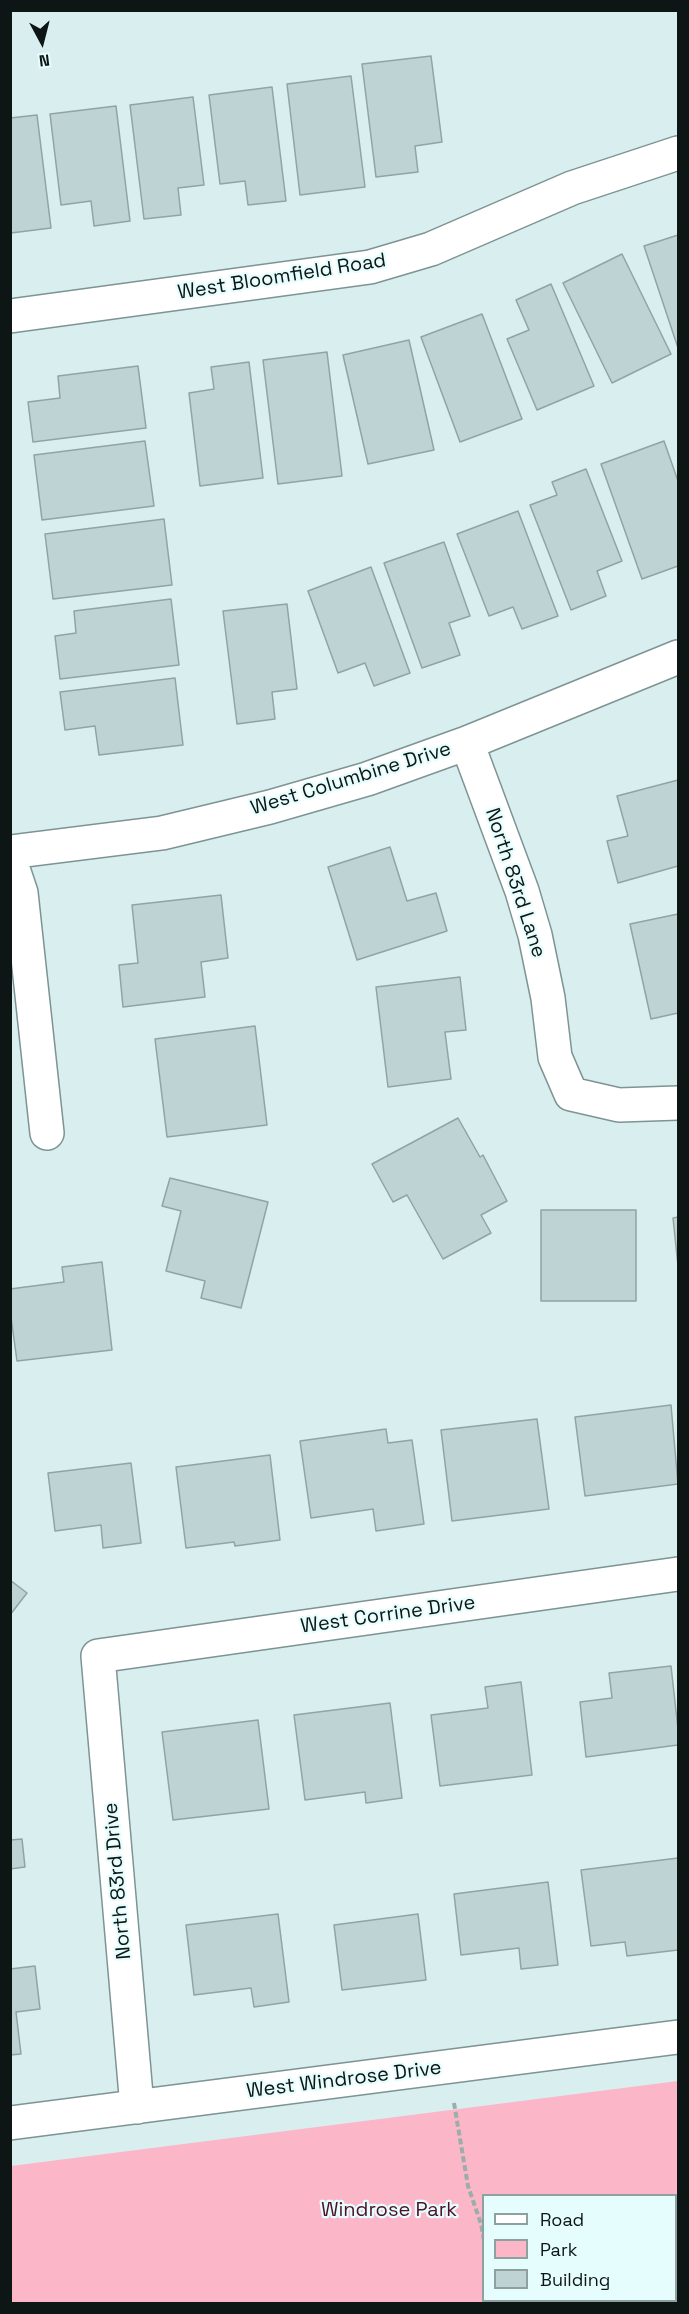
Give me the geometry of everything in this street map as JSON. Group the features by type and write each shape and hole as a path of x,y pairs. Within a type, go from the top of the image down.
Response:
{"street":[{"name":"West Bloomfield Road","path":"10,315 370,267 431,249 572,188 678,153"},
{"name":"West Columbine Drive","path":"10,852 162,833 270,807 367,779 467,743 678,657"},
{"name":"North 83rd Lane","path":"467,743 532,924 548,998 555,1057 572,1094 619,1105 678,1102"},
{"path":"10,860 21,893 46,1133"},
{"name":"West Corrine Drive","path":"98,1656 678,1574"},
{"name":"North 83rd Drive","path":"98,1656 137,2107"},
{"name":"West Windrose Drive","path":"10,2123 678,2037"}],"path":[{"path":"449,2066 456,2122 468,2186 482,2232"}],"green space":[{"name":"Windrose Park","path":"678,2081 678,2303 11,2303 11,2166"}],"building":[{"path":"431,56 442,142 415,146 418,172 376,177 362,64"},
{"path":"351,76 365,187 300,195 287,84"},
{"path":"272,87 286,201 248,205 245,181 220,184 209,95"},
{"path":"193,97 204,185 178,188 181,215 144,219 130,105"},
{"path":"116,106 130,221 94,226 91,201 61,205 50,114"},
{"path":"37,115 51,228 11,233 10,118"},
{"path":"678,235 678,348 644,246"},
{"path":"622,254 671,354 612,383 563,283"},
{"path":"551,284 594,386 537,410 507,339 529,330 516,300"},
{"path":"482,314 522,419 460,442 421,337"},
{"path":"409,340 434,450 368,464 343,355"},
{"path":"327,352 342,476 278,484 263,360"},
{"path":"249,362 263,478 200,486 189,393 214,389 211,367"},
{"path":"138,366 146,428 33,442 28,402 60,398 58,376"},
{"path":"145,441 154,506 42,520 34,455"},
{"path":"664,441 678,481 678,566 642,579 601,464"},
{"path":"586,469 622,561 597,571 606,596 571,610 530,505 557,495 552,482"},
{"path":"518,511 558,616 522,629 513,607 489,616 457,534"},
{"path":"164,519 172,585 53,599 45,534"},
{"path":"444,542 470,616 449,623 460,655 422,668 384,563"},
{"path":"371,567 410,673 374,686 365,663 338,673 308,591"},
{"path":"171,599 179,665 60,679 55,636 76,633 74,611"},
{"path":"287,604 297,689 272,692 275,719 237,724 223,611"},
{"path":"175,678 183,745 99,755 95,726 65,730 60,692"},
{"path":"678,780 678,866 618,883 607,841 628,836 617,796"},
{"path":"390,847 407,901 436,893 447,931 357,960 328,867"},
{"path":"221,895 228,958 201,962 205,997 123,1007 119,965 138,963 132,905"},
{"path":"678,914 678,1013 651,1019 630,924"},
{"path":"460,977 466,1030 445,1032 451,1079 388,1087 376,987"},
{"path":"255,1026 267,1125 167,1137 155,1039"},
{"path":"458,1118 480,1157 483,1155 507,1201 481,1215 491,1233 443,1259 407,1195 393,1202 372,1164"},
{"path":"170,1178 268,1202 241,1308 201,1298 205,1281 166,1271 181,1211 162,1206"},
{"path":"541,1210 636,1210 636,1301 541,1301"},
{"path":"678,1217 678,1266 673,1218"},
{"path":"102,1262 112,1350 17,1361 10,1310 10,1289 64,1282 62,1267"},
{"path":"671,1405 678,1484 585,1496 575,1417"},
{"path":"537,1419 549,1509 452,1521 441,1430"},
{"path":"386,1429 388,1443 412,1440 424,1524 376,1531 373,1509 311,1518 300,1441"},
{"path":"270,1455 280,1540 235,1546 234,1542 186,1548 176,1467"},
{"path":"131,1463 141,1543 103,1548 101,1525 55,1531 48,1473"},
{"path":"10,1580 27,1593 10,1615"},
{"path":"671,1666 678,1745 586,1757 580,1702 612,1698 609,1673"},
{"path":"521,1682 532,1775 440,1786 431,1715 488,1708 485,1687"},
{"path":"390,1703 402,1798 366,1803 365,1792 305,1800 294,1715"},
{"path":"258,1720 269,1809 173,1820 162,1732"},
{"path":"22,1839 25,1867 10,1869 10,1840"},
{"path":"678,1858 678,1950 627,1956 625,1942 591,1946 581,1870"},
{"path":"548,1882 558,1965 521,1969 519,1948 461,1955 454,1894"},
{"path":"278,1914 289,2002 254,2007 251,1988 194,1995 186,1925"},
{"path":"418,1914 426,1980 342,1990 334,1925"},
{"path":"35,1966 40,2009 16,2012 21,2054 10,2055 10,1969"}]}
